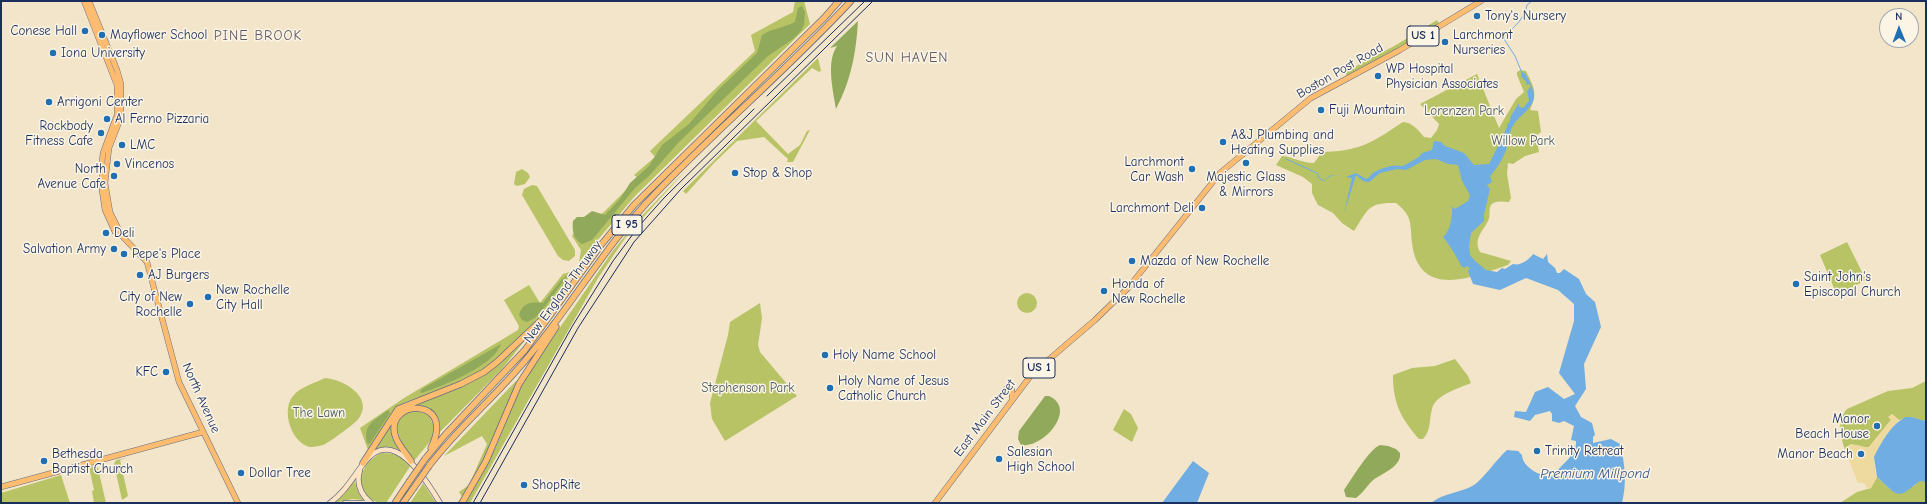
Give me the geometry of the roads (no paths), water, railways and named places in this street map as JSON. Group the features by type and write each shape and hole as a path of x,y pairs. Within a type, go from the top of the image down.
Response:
{"highway":[{"name":"New England Thruway","path":"395,503 408,482 425,460 454,426 512,365 564,297 601,244 639,200 839,1"},
{"name":"New England Thruway","path":"403,503 429,466 457,433 516,372 568,305 613,242 647,202 851,1"},
{"path":"363,464 398,409 461,384 484,372 526,335 564,297"},
{"path":"462,503 486,461 519,384 555,329 568,305"},
{"path":"411,461 396,439 394,428 400,415 413,408 427,411 434,417 437,424 437,435 425,460"}],"main road":[{"name":"North Avenue","path":"84,1 117,85 117,115 103,152 101,174 103,201 109,221 115,232 122,236 143,257 150,269 177,376 238,503"},
{"name":"North Avenue","path":"89,1 117,70 121,84 121,117 109,148 105,183 110,212 122,236"},
{"name":"Boston Post Road","path":"1160,250 1214,179 1291,113 1321,92 1400,50 1481,1"},
{"name":"East Main Street","path":"935,503 1032,374 1120,296 1160,250"},
{"path":"1006,389 1013,392 1012,401"},
{"path":"1,487 203,432"},
{"path":"330,503 346,488 363,464 374,454 387,450 399,453 411,461 440,503"},
{"path":"363,464 359,476 359,486 363,495 371,503"},
{"path":"345,503 365,503"}],"water":[{"name":"Premium Millpond","path":"1522,72 1525,73 1533,89 1534,99 1530,107 1512,127 1504,155 1490,176 1492,182 1487,185 1490,189 1484,214 1484,221 1471,233 1469,245 1470,255 1486,270 1497,272 1502,268 1505,269 1513,264 1524,262 1533,254 1543,259 1547,254 1548,262 1555,268 1557,273 1560,273 1564,269 1579,279 1586,294 1595,302 1601,327 1584,364 1586,389 1575,406 1581,417 1592,423 1595,435 1593,437 1593,443 1611,439 1620,444 1625,474 1622,503 1431,503 1441,497 1474,485 1507,450 1518,451 1522,455 1525,464 1533,471 1549,476 1553,476 1571,456 1576,446 1576,441 1571,440 1574,426 1564,421 1559,423 1552,421 1552,414 1550,411 1535,415 1530,421 1514,417 1515,411 1526,412 1535,392 1548,387 1564,399 1575,394 1559,373 1574,321 1574,304 1558,290 1526,278 1500,290 1473,284 1468,271 1470,268 1461,266 1456,255 1443,237 1448,231 1451,219 1452,207 1450,205 1455,209 1468,201 1470,195 1462,181 1458,165 1448,164 1436,159 1425,160 1406,170 1397,169 1380,173 1369,182 1363,181 1356,175 1344,213 1352,178 1344,177 1356,173 1366,179 1373,173 1384,168 1403,166 1419,157 1422,153 1432,150 1434,141 1441,142 1445,146 1464,153 1474,165 1489,164 1507,128 1507,124 1509,123 1511,116 1519,103 1519,107 1523,108 1529,101 1527,91 1531,86 1529,84 1525,85 1527,83 1521,76"},
{"path":"1906,417 1926,421 1926,486 1925,482 1920,481 1904,493 1898,494 1892,491 1877,477 1874,457 1891,429"},
{"path":"1193,461 1209,473 1197,503 1162,503"}],"waterway":[{"name":"PINE BROOK","path":"1522,73 1515,56 1504,39 1522,18 1527,5 1532,1"},
{"path":"1286,159 1317,173 1319,178 1324,181"}],"railway":[{"path":"767,96 865,1"},
{"path":"480,503 578,328 634,242 681,189 873,1"},
{"path":"473,503 573,325 613,261 639,226 664,198 754,109"}],"place":[{"name":"Tony's Nursery","path":"1477,16"},
{"name":"Conese Hall","path":"85,31"},
{"name":"Mayflower School","path":"102,35"},
{"name":"Larchmont Nurseries","path":"1445,42"},
{"name":"Iona University","path":"53,53"},
{"name":"WP Hospital Physician Associates","path":"1378,76"},
{"name":"Arrigoni Center","path":"49,102"},
{"name":"Fuji Mountain","path":"1321,110"},
{"name":"Al Ferno Pizzaria","path":"107,119"},
{"name":"Rockbody Fitness Cafe","path":"101,133"},
{"name":"A&J Plumbing and Heating Supplies","path":"1223,142"},
{"name":"LMC","path":"122,145"},
{"name":"Majestic Glass & Mirrors","path":"1246,163"},
{"name":"Vincenos","path":"117,164"},
{"name":"Larchmont Car Wash","path":"1192,169"},
{"name":"Stop & Shop","path":"735,173"},
{"name":"North Avenue Cafe","path":"114,176"},
{"name":"Larchmont Deli","path":"1202,208"},
{"name":"Deli","path":"106,233"},
{"name":"Salvation Army","path":"114,249"},
{"name":"Pepe's Place","path":"124,254"},
{"name":"Mazda of New Rochelle","path":"1132,261"},
{"name":"AJ Burgers","path":"140,275"},
{"name":"Saint John's Episcopal Church","path":"1796,284"},
{"name":"Honda of New Rochelle","path":"1104,291"},
{"name":"New Rochelle City Hall","path":"208,297"},
{"name":"City of New Rochelle","path":"190,304"},
{"name":"Holy Name School","path":"825,355"},
{"name":"KFC","path":"166,372"},
{"name":"Holy Name of Jesus Catholic Church","path":"830,388"},
{"name":"Manor Beach House","path":"1877,426"},
{"name":"Trinity Retreat","path":"1537,451"},
{"name":"Manor Beach","path":"1861,454"},
{"name":"Salesian High School","path":"999,459"},
{"name":"Bethesda Baptist Church","path":"44,461"},
{"name":"Dollar Tree","path":"241,473"},
{"name":"ShopRite","path":"524,485"}],"district":[{"name":"PINE BROOK","path":"258,36"},
{"name":"SUN HAVEN","path":"907,58"}],"park label":[{"name":"Lorenzen Park","path":"1464,111"},
{"name":"Willow Park","path":"1523,141"},
{"name":"Stephenson Park","path":"748,388"},
{"name":"The Lawn","path":"319,413"}]}
